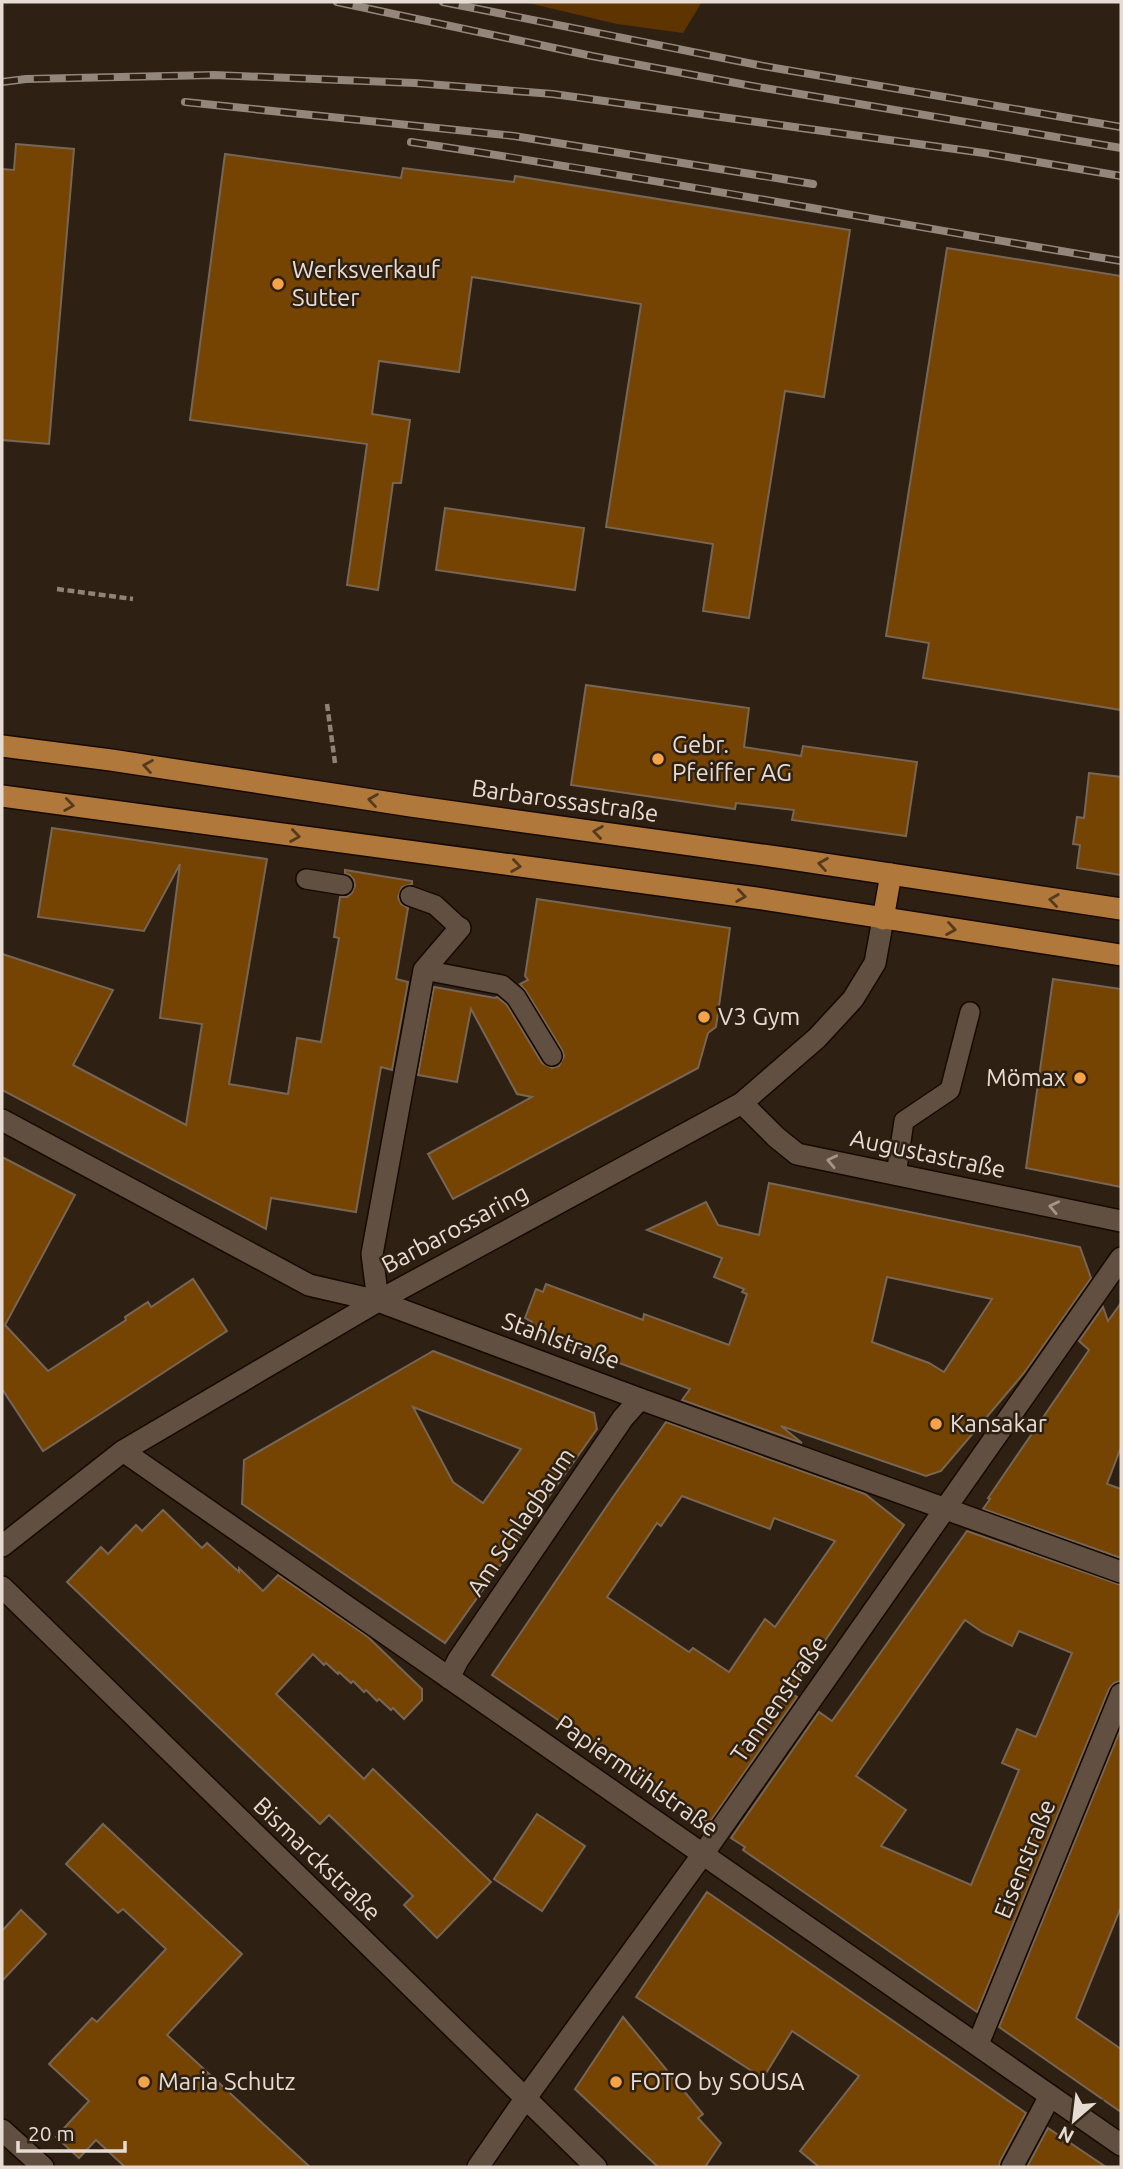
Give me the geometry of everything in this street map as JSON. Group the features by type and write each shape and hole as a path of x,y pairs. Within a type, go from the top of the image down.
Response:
{"main road":[{"name":"Barbarossastraße","path":"2,746 1121,909"},
{"path":"2,796 743,897 1121,955"},
{"path":"883,919 891,874"}],"street":[{"name":"Barbarossaring","path":"2,1546 123,1451 378,1301 743,1103 817,1038 853,999 875,963 883,919"},
{"path":"378,1301 372,1254 424,970 460,928"},
{"name":"Augustastraße","path":"743,1103 797,1154 1121,1221"},
{"name":"Stahlstraße","path":"2,1120 309,1285 378,1301 640,1399 1121,1572"},
{"name":"Tannenstraße","path":"478,2167 703,1854 1121,1258"},
{"name":"Am Schlagbaum","path":"449,1678 466,1648 623,1418 640,1399"},
{"name":"Papiermühlstraße","path":"123,1451 1121,2144"},
{"name":"Bismarckstraße","path":"2,1587 596,2167"},
{"name":"Eisenstraße","path":"978,2045 1121,1694"},
{"path":"1012,2167 1050,2096"},
{"path":"2,2130 43,2167"}],"lane":[{"path":"306,879 342,885"},
{"path":"410,896 435,905 460,928"},
{"path":"424,970 502,985 516,997 552,1056"},
{"path":"895,1175 904,1121 950,1090 970,1012"}],"path":[{"path":"57,589 133,600"},
{"path":"327,704 335,763"}],"shaded area":[{"path":"524,2 702,2 683,33 617,24"}],"building":[{"path":"16,144 74,149 49,444 2,440 2,169 14,170"},
{"path":"225,154 401,178 403,168 514,182 515,176 850,230 824,397 785,391 749,618 703,611 713,544 606,527 641,304 472,277 459,372 379,361 372,414 410,420 401,483 393,483 378,590 347,585 367,444 190,420"},
{"path":"947,248 1121,276 1121,710 923,678 929,643 886,636"},
{"path":"445,508 584,528 575,590 436,570"},
{"name":"Gebr. Pfeiffer AG","path":"586,685 749,708 744,747 801,756 803,746 917,762 906,836 792,820 794,810 736,803 735,809 571,785"},
{"path":"1089,773 1121,777 1121,875 1077,868 1080,845 1073,844 1077,817 1084,818"},
{"path":"52,828 267,859 229,1084 288,1094 297,1038 321,1042 339,938 334,937 340,897 347,897 355,886 354,880 345,870 412,881 412,884 402,887 398,897 401,904 408,908 396,979 408,982 392,1070 381,1067 356,1212 271,1198 266,1229 2,1090 2,954 113,990 73,1065 186,1125 202,1024 160,1018 180,864 144,931 38,917"},
{"path":"537,899 730,928 716,1027 708,1033 698,1068 453,1199 428,1154 532,1097 517,1094 471,1009 457,1082 418,1075 434,987 497,997 507,1005 542,1063 552,1068 559,1066 564,1056 562,1050 520,984 528,980 525,976"},
{"name":"Mömax","path":"1053,979 1121,989 1121,1187 1026,1168"},
{"path":"2,1157 75,1195 5,1325 48,1371 126,1320 125,1317 148,1302 151,1307 193,1279 227,1331 43,1451 2,1389"},
{"path":"769,1183 1080,1247 1091,1278 1024,1373 941,1471 926,1476 781,1426 802,1443 682,1400 690,1389 529,1330 532,1322 525,1318 536,1289 543,1292 546,1284 643,1320 644,1314 729,1345 747,1294 742,1292 744,1289 714,1277 722,1258 647,1230 706,1202 718,1225 759,1235","holes":["887,1277 992,1299 944,1372 929,1363 872,1342"]},
{"path":"1121,1303 1121,1447 1107,1484 1121,1489 1121,1558 983,1509 1089,1350 1079,1341 1103,1307 1108,1321"},
{"path":"433,1351 594,1413 597,1429 445,1643 242,1504 244,1460","holes":["413,1407 521,1449 483,1503 453,1482"]},
{"path":"666,1422 865,1494 904,1525 790,1692 797,1697 709,1823 492,1675","holes":["682,1496 770,1529 774,1518 835,1541 775,1627 765,1619 729,1672 693,1648 689,1652 607,1597 657,1523 661,1526"]},
{"path":"163,1510 202,1548 207,1543 263,1591 278,1575 368,1637 422,1689 422,1700 404,1719 393,1708 391,1710 379,1699 377,1701 366,1690 364,1692 353,1681 351,1683 326,1663 324,1665 313,1654 276,1694 364,1779 373,1769 491,1882 437,1938 404,1905 413,1896 329,1815 320,1824 67,1582 101,1547 108,1554 136,1525 142,1531"},
{"path":"967,1531 1121,1585 1121,1681 1114,1683 1109,1689 977,2012 743,1850 745,1847 731,1838 819,1712 832,1721","holes":["965,1620 982,1632 1012,1646 1019,1631 1072,1653 1036,1737 1017,1729 1002,1763 1019,1770 971,1885 881,1846 906,1810 856,1776"]},
{"path":"1121,1728 1121,1907 1076,2018 1121,2049 1121,2112 999,2027"},
{"path":"537,1814 585,1846 542,1911 494,1879"},
{"path":"103,1824 242,1954 167,2035 310,2167 125,2167 96,2140 79,2158 56,2137 89,2101 49,2064 92,2018 97,2022 166,1949 123,1909 118,1913 66,1864"},
{"path":"707,1892 1026,2113 999,2167 819,2167 800,2151 859,2076 792,2031 763,2078 636,1997"},
{"path":"21,1910 46,1934 2,1981 2,1931"},
{"path":"623,2017 703,2114 698,2118 721,2143 705,2167 658,2167 575,2089"},
{"path":"1048,2128 1106,2167 1027,2167"}],"railway":[{"path":"337,2 592,56 752,86 1121,148"},
{"path":"443,2 763,66 1121,127"},
{"path":"2,82 26,79 214,75 415,83 553,94 984,153 1121,176"},
{"path":"185,102 514,136 813,184"},
{"path":"411,142 1121,261"}],"place":[{"name":"Werksverkauf Sutter","path":"278,284"},
{"name":"Gebr. Pfeiffer AG","path":"658,759"},
{"name":"V3 Gym","path":"704,1017"},
{"name":"Mömax","path":"1080,1078"},
{"name":"Kansakar","path":"936,1424"},
{"name":"Maria Schutz","path":"144,2082"},
{"name":"FOTO by SOUSA","path":"616,2082"}]}
